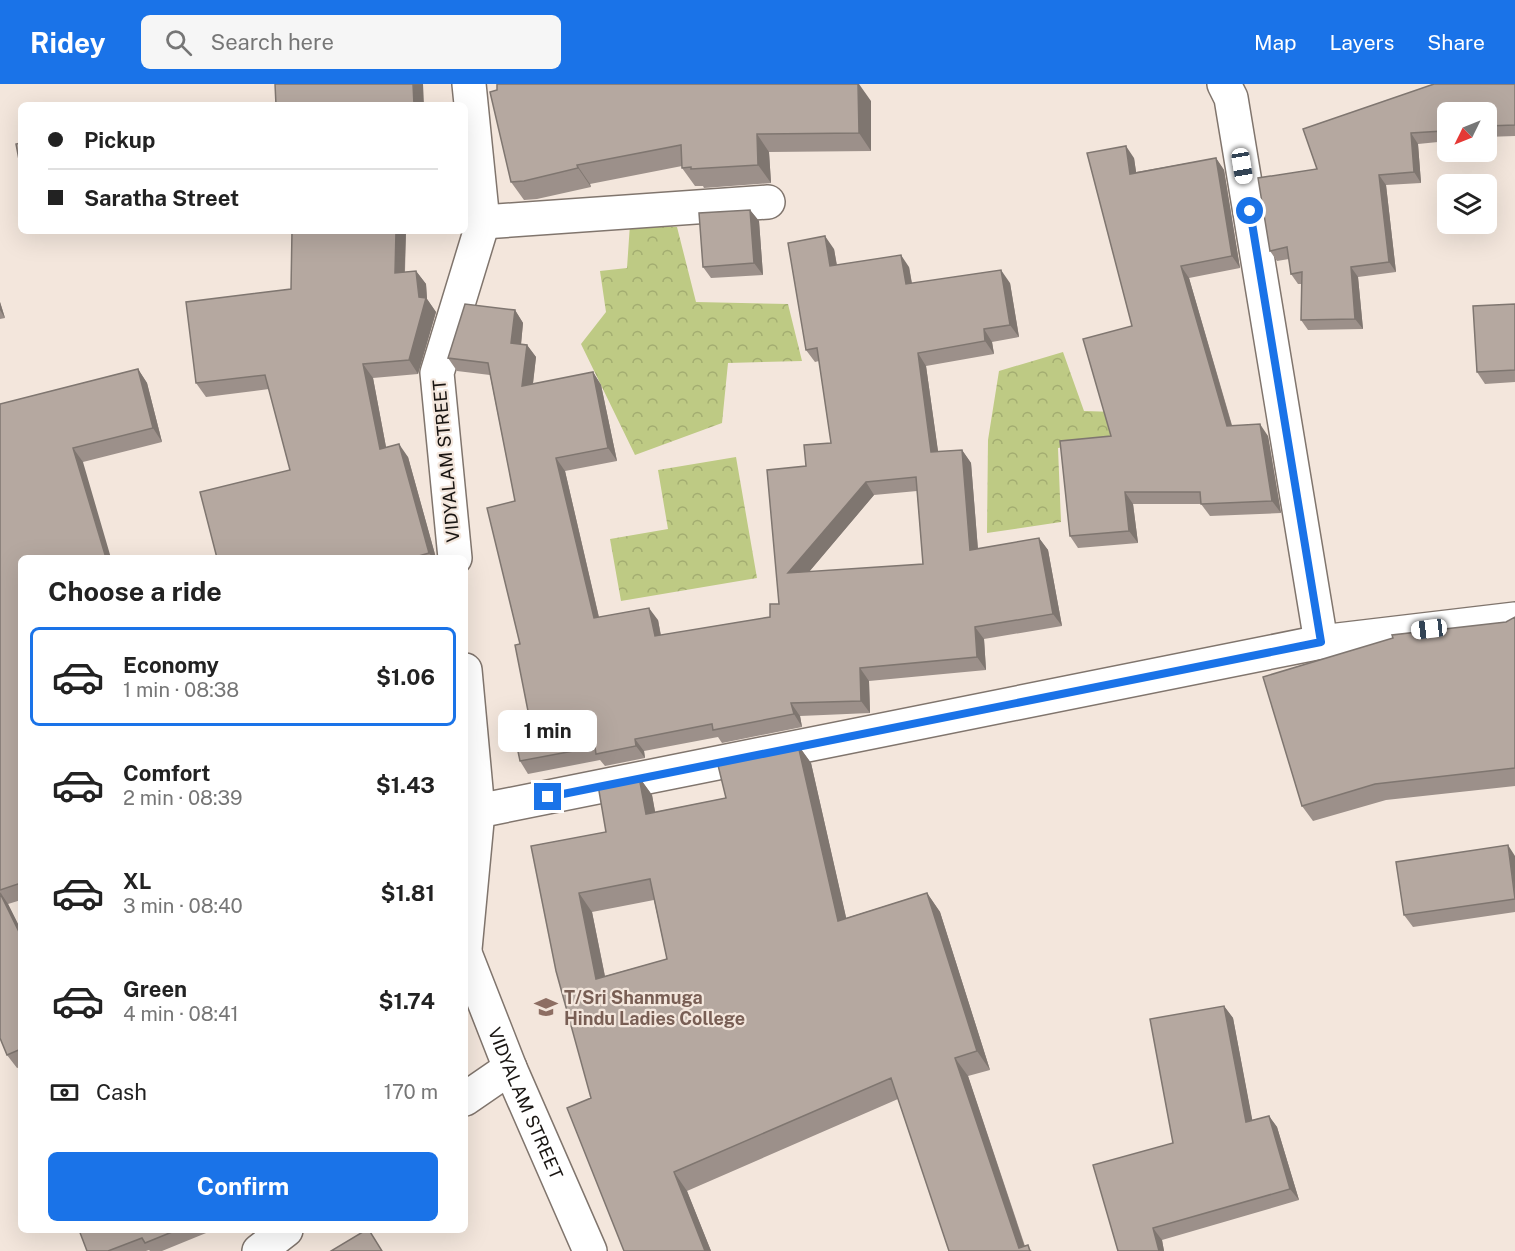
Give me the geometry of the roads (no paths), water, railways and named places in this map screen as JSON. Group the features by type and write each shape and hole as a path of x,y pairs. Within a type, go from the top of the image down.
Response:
{"street":[{"name":"VIDYALAM STREET","path":"455,555 437,373 483,222 468,84"},
{"path":"1224,84 1231,98 1321,642"},
{"path":"483,222 768,201"},
{"path":"478,811 1321,642 1515,619"},
{"name":"VIDYALAM STREET","path":"468,703 478,811 468,919"},
{"name":"VIDYALAM STREET","path":"468,959 510,1068 590,1251"},
{"path":"468,1097 510,1068"},
{"path":"259,1251 282,1233"}],"place":[{"name":"T/Sri Shanmuga Hindu Ladies College","path":"546,1007"}]}
